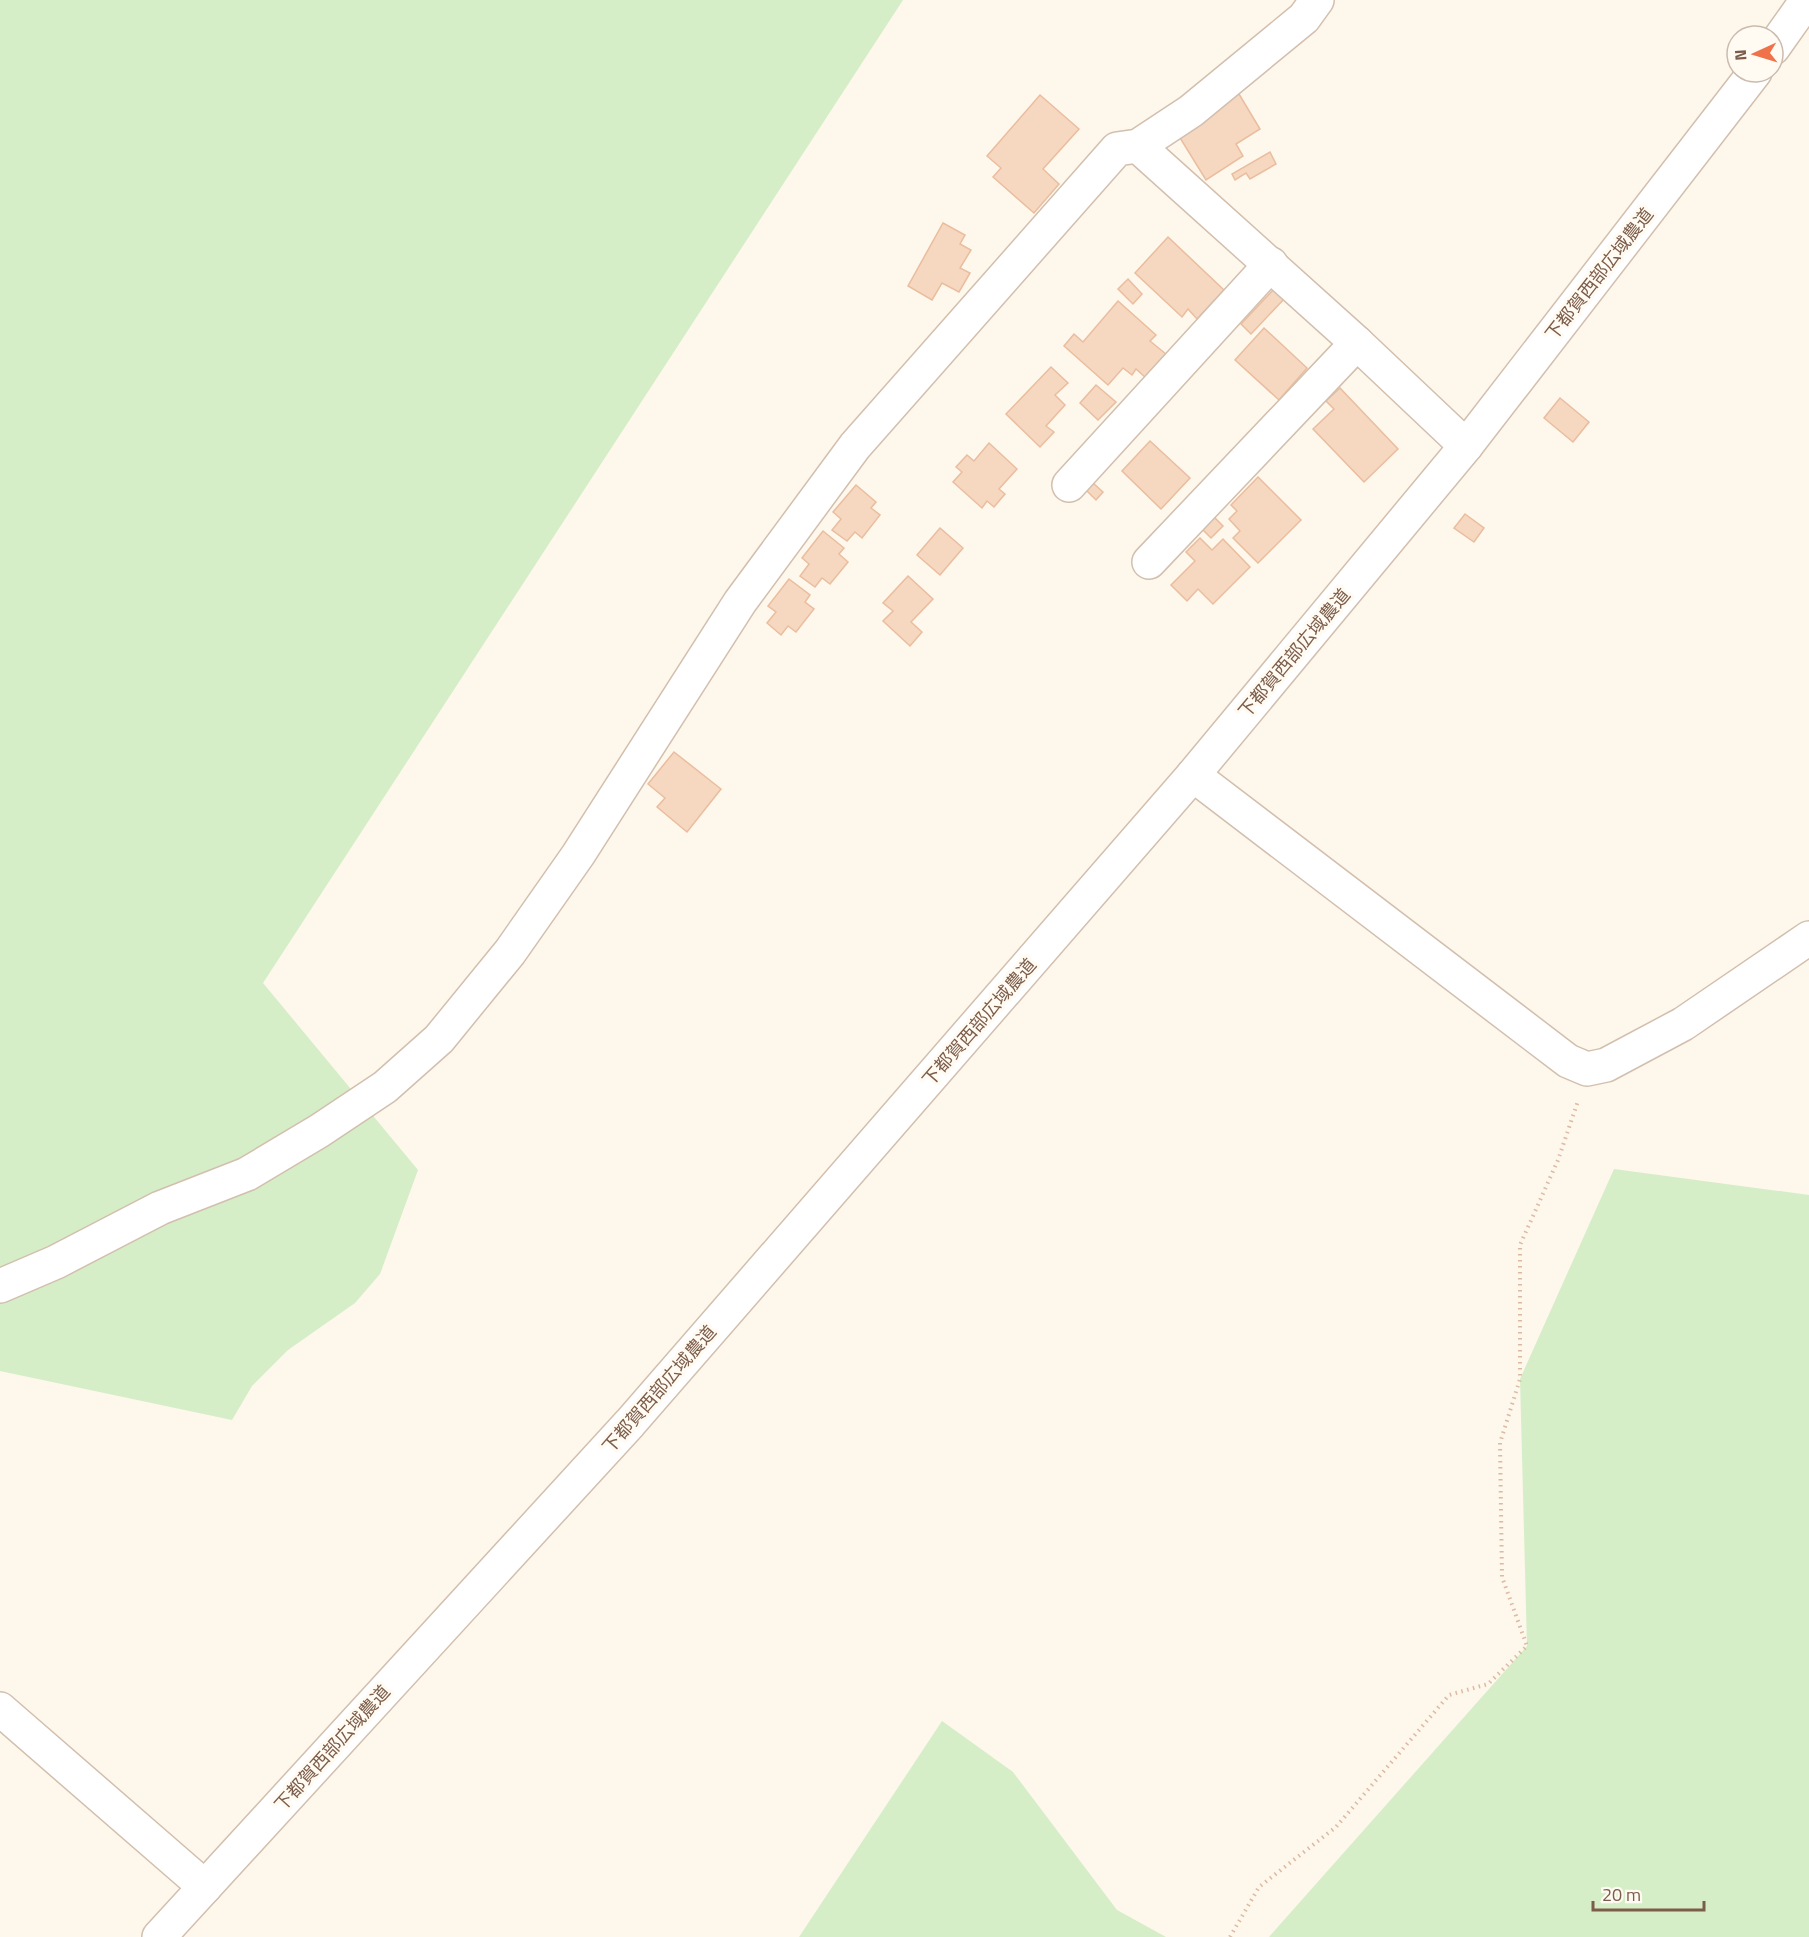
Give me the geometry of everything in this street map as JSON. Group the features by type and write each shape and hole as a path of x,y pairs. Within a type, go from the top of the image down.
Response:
{"street":[{"path":"0,1286 56,1262 160,1208 246,1174 319,1131 385,1087 439,1039 510,952 578,855 740,602 855,446 1117,149 1138,146 1191,111 1304,18 1317,0"},
{"path":"1785,31 1807,0"},
{"name":"下都賀西部広域農道","path":"159,1937 630,1423 1193,775 1466,446 1746,84"},
{"path":"1138,146 1358,343 1466,446"},
{"path":"1069,485 1270,264"},
{"path":"1149,562 1358,343"},
{"path":"1193,775 1568,1061 1587,1069 1606,1065 1683,1024 1809,938"},
{"path":"0,1709 205,1887"}],"path":[{"path":"1230,1937 1259,1887 1336,1827 1449,1695 1488,1684 1527,1646 1502,1577 1500,1443 1520,1379 1520,1245 1558,1160 1587,1069"}],"green space":[{"path":"0,0 903,0 263,983 418,1170 380,1274 355,1303 288,1350 252,1386 232,1420 0,1371"},
{"path":"1614,1169 1809,1195 1809,1937 1269,1937 1527,1646 1520,1379"},
{"path":"942,1721 1013,1772 1117,1910 1166,1937 799,1937"}],"building":[{"path":"1239,94 1260,129 1236,144 1243,156 1206,180 1177,133"},
{"path":"1040,95 1079,129 1043,169 1059,184 1034,213 993,177 1001,168 987,156"},
{"path":"1270,152 1276,164 1250,179 1246,173 1235,180 1232,174"},
{"path":"943,223 965,235 960,244 971,250 960,268 970,273 959,292 942,283 932,300 908,286"},
{"path":"1168,237 1224,290 1197,319 1188,309 1182,317 1135,273"},
{"path":"1128,279 1142,294 1133,304 1118,289"},
{"path":"1275,288 1285,298 1251,334 1241,324"},
{"path":"1118,301 1156,335 1150,341 1166,354 1146,378 1136,369 1132,375 1123,368 1108,385 1064,346 1074,334 1083,342"},
{"path":"1264,328 1307,368 1279,400 1235,360"},
{"path":"1051,367 1068,383 1055,395 1065,405 1046,426 1054,432 1040,447 1006,414"},
{"path":"1096,385 1116,402 1098,420 1080,403"},
{"path":"1340,388 1398,449 1364,482 1313,429 1334,409 1326,401"},
{"path":"1560,398 1589,422 1573,442 1544,418"},
{"path":"1150,441 1190,478 1161,509 1122,471"},
{"path":"989,443 1017,469 999,489 1005,494 994,507 987,501 982,508 953,482 962,472 956,467 967,455 974,461"},
{"path":"1258,477 1301,520 1258,563 1233,538 1240,531 1229,519 1237,511 1231,505"},
{"path":"1093,483 1103,492 1096,500 1086,490"},
{"path":"856,485 876,502 871,508 880,515 862,538 855,532 847,541 832,530 841,519 833,512"},
{"path":"1465,514 1484,528 1474,542 1454,528"},
{"path":"1213,516 1223,526 1211,538 1201,528"},
{"path":"940,528 963,548 940,575 917,555"},
{"path":"823,531 844,548 839,554 848,562 830,584 822,578 815,587 800,576 809,564 802,558"},
{"path":"1200,538 1212,550 1223,539 1250,567 1213,604 1198,589 1187,601 1171,585 1195,561 1186,552"},
{"path":"908,576 933,599 911,622 922,632 910,646 883,621 893,611 883,603"},
{"path":"789,579 810,595 805,602 814,609 796,632 788,626 781,635 767,623 776,612 768,606"},
{"path":"674,752 721,789 687,832 657,807 665,798 648,784"}]}
